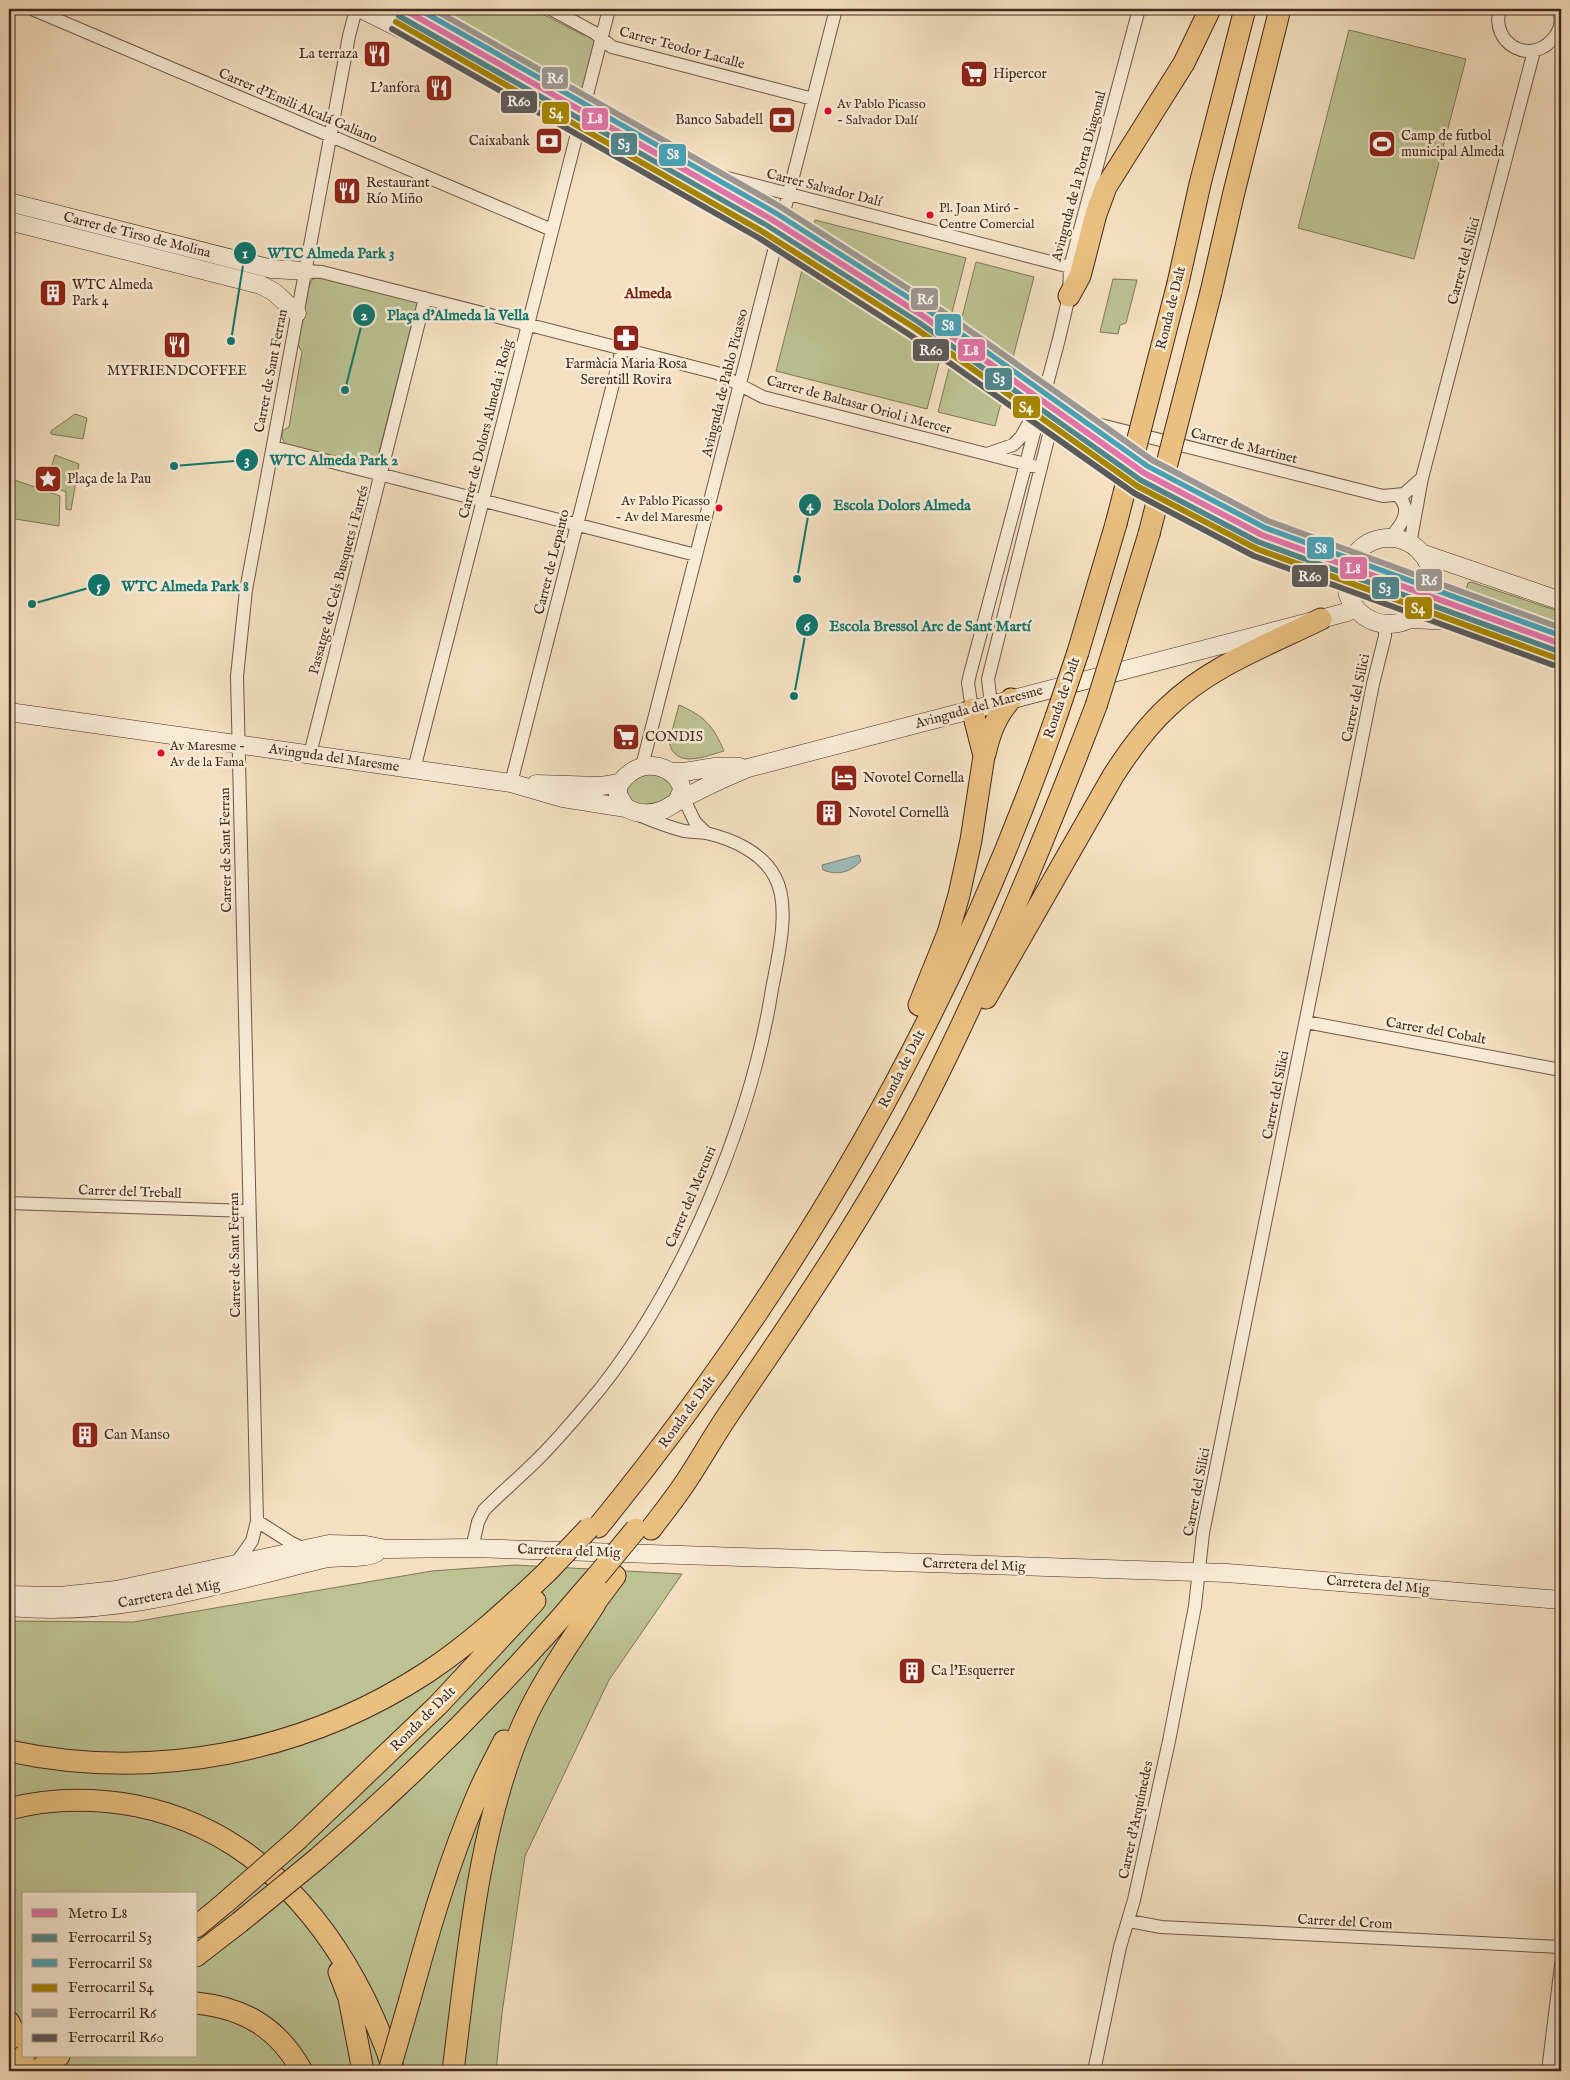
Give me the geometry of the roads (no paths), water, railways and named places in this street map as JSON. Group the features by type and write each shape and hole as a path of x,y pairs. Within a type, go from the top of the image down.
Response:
{"highway":[{"path":"1068,296 1080,276 1096,214 1106,187 1184,63 1210,9"},
{"name":"Ronda de Dalt","path":"198,1925 299,1838 438,1705 511,1628 552,1574 658,1453 731,1352 825,1207 894,1085 966,940 1024,804 1078,652 1116,524 1245,9"},
{"path":"925,1099 1050,826 1096,706 1149,534 1211,292 1236,183 1280,9"},
{"path":"198,1954 318,1858 372,1811 453,1733 553,1628 606,1576 644,1529 728,1414 823,1274 881,1180 925,1099 1114,776 1144,733 1168,707 1212,673 1320,619"},
{"path":"825,1207 940,957 959,895 984,756 991,704"},
{"path":"984,756 989,734 996,718 991,704"},
{"path":"9,1751 82,1762 155,1763 226,1754 296,1736 363,1709 427,1672 486,1629 552,1574"},
{"path":"453,2071 477,1894 502,1784 523,1725 535,1700 595,1604 606,1576"},
{"path":"389,2071 443,1888 478,1796 515,1720 529,1696 595,1604"},
{"path":"9,1809 52,1801 82,1800 120,1803 155,1810 184,1820 219,1835 250,1856 278,1878 309,1912 337,1950 361,1989 381,2032 395,2071"},
{"path":"309,1912 332,1955 349,1998 363,2071"},
{"path":"198,2003 241,2012 259,2022 292,2054 302,2071"},
{"path":"9,2066 20,2049"},
{"path":"24,2058 31,2071"},
{"path":"36,2071 61,2062"}],"street":[{"name":"Carrer d'Emili Alcalá Galiano","path":"32,9 552,230"},
{"name":"Carrer de Sant Ferran","path":"234,1566 248,1549 255,1533 257,1521 238,744 238,676 246,590 349,36 356,9"},
{"path":"361,9 582,112"},
{"name":"Carrer Teodor Lacalle","path":"551,9 601,38 612,47 813,99"},
{"name":"Carrer de Dolors Almeda i Roig","path":"414,769 609,9"},
{"name":"Avinguda de Pablo Picasso","path":"642,766 836,9"},
{"name":"Avinguda de la Porta Diagonal","path":"991,704 968,684 1068,296 1070,266 1139,9"},
{"path":"1497,10 1500,31 1506,40 1517,49 1534,51 1549,44 1560,32 1561,21 1558,9"},
{"name":"Carrer del Silici","path":"1415,548 1422,478 1534,51"},
{"name":"Carrer Salvador Dalí","path":"582,112 716,175 1070,266"},
{"name":"Carrer de Tirso de Molina","path":"9,202 272,269 322,272 528,325"},
{"name":"Carrer de Tirso de Molina","path":"9,221 261,285 274,292 297,313"},
{"name":"Passatge de Cels Busquets i Farrés","path":"310,754 425,298"},
{"name":"Carrer de Baltasar Oriol i Mercer","path":"528,325 724,375 764,397 1041,468"},
{"name":"Carrer de Lepanto","path":"511,784 622,349"},
{"name":"Avinguda de la Porta Diagonal","path":"1047,380 1049,406 1052,411 1061,416"},
{"name":"Avinguda de la Porta Diagonal","path":"986,454 1008,448 1016,442 1041,402"},
{"path":"991,704 988,679 1050,431 1061,416"},
{"name":"Carrer de Martinet","path":"1061,416 1383,496 1398,496"},
{"path":"273,447 696,555"},
{"path":"1388,539 1399,529 1406,510 1405,504 1398,496 1408,492 1422,478"},
{"path":"1561,600 1415,548 1399,540 1388,539 1369,544 1358,552 1351,562 1347,576 1347,589 1355,607 1365,617 1385,624 1398,623 1410,619 1454,621 1561,658"},
{"path":"1410,619 1423,608 1431,588 1431,572 1415,548"},
{"name":"Avinguda del Maresme","path":"748,768 1347,612 1355,607"},
{"name":"Carrer del Silici","path":"1199,1573 1203,1533 1373,684 1385,636 1385,624"},
{"name":"Avinguda del Maresme","path":"9,712 511,784"},
{"path":"631,810 618,795 617,789 620,783 635,769 642,766 658,766 677,778 681,785 681,798 695,822 706,833"},
{"path":"670,772 684,772 715,767 748,768"},
{"path":"511,784 563,798 644,814 660,811 681,798 748,768"},
{"path":"511,784 601,786 620,783"},
{"name":"Carrer del Mercuri","path":"472,1548 478,1522 484,1510 564,1431 614,1370 654,1308 692,1236 718,1177 737,1124 768,1019 780,946 782,901 775,877 766,865 751,851 732,842 706,833 670,827 631,810"},
{"name":"Carrer del Cobalt","path":"1306,1022 1561,1070"},
{"name":"Carrer del Treball","path":"9,1203 249,1211"},
{"path":"257,1521 290,1542 330,1558"},
{"name":"Carretera del Mig","path":"9,1595 60,1596 116,1590 329,1544 344,1543 386,1549 472,1548 1227,1573 1561,1600"},
{"name":"Carretera del Mig","path":"9,1607 66,1609 134,1603 229,1583 330,1558 373,1554 386,1549"},
{"name":"Carrer d'Arquímedes","path":"1094,2071 1120,1948 1129,1921 1169,1741 1196,1606 1199,1573"},
{"name":"Carrer del Crom","path":"1129,1921 1161,1927 1561,1947"},
{"path":"1548,2071 1561,1965"}],"water":[{"path":"859,855 861,861 849,870 834,873 823,870 822,865"}],"metro line":[{"name":"L8","path":"403,9 771,219 923,316 1144,473 1262,535 1561,644"}],"rail line":[{"name":"S8","path":"418,9 775,213 927,310 1148,467 1265,528 1561,636"},
{"name":"R6","path":"433,9 779,206 932,304 1152,460 1268,521 1561,628"},
{"name":"S3","path":"399,16 767,225 919,322 1141,480 1259,542 1558,651"},
{"name":"S4","path":"396,22 763,232 915,328 1137,486 1257,549 1556,658"},
{"name":"R60","path":"392,29 759,238 910,335 1134,493 1254,556 1553,665"}],"place":[{"name":"La terraza","path":"377,54"},
{"name":"Hipercor","path":"974,74"},
{"name":"L'anfora","path":"439,88"},
{"name":"Av Pablo Picasso - Salvador Dalí","path":"828,111"},
{"name":"Banco Sabadell","path":"782,120"},
{"name":"Caixabank","path":"549,141"},
{"name":"Camp de futbol municipal Almeda","path":"1382,144"},
{"name":"Restaurant Río Miño","path":"347,191"},
{"name":"Pl. Joan Miró - Centre Comercial","path":"930,215"},
{"name":"WTC Almeda Park 4","path":"53,293"},
{"name":"Farmàcia Maria Rosa Serentill Rovira","path":"626,338"},
{"name":"WTC Almeda Park 3","path":"231,341"},
{"name":"MYFRIENDCOFFEE","path":"177,345"},
{"name":"Plaça d'Almeda la Vella","path":"345,390"},
{"name":"WTC Almeda Park 2","path":"174,466"},
{"name":"Plaça de la Pau","path":"48,479"},
{"name":"Av Pablo Picasso - Av del Maresme","path":"719,508"},
{"name":"Escola Dolors Almeda","path":"797,579"},
{"name":"WTC Almeda Park 8","path":"32,604"},
{"name":"Escola Bressol Arc de Sant Martí","path":"794,696"},
{"name":"CONDIS","path":"626,737"},
{"name":"Av Maresme - Av de la Fama","path":"161,753"},
{"name":"Novotel Cornella","path":"844,778"},
{"name":"Novotel Cornellà","path":"829,813"},
{"name":"Can Manso","path":"85,1435"},
{"name":"Ca l'Esquerrer","path":"912,1671"}],"district":[{"name":"Almeda","path":"648,293"}]}
